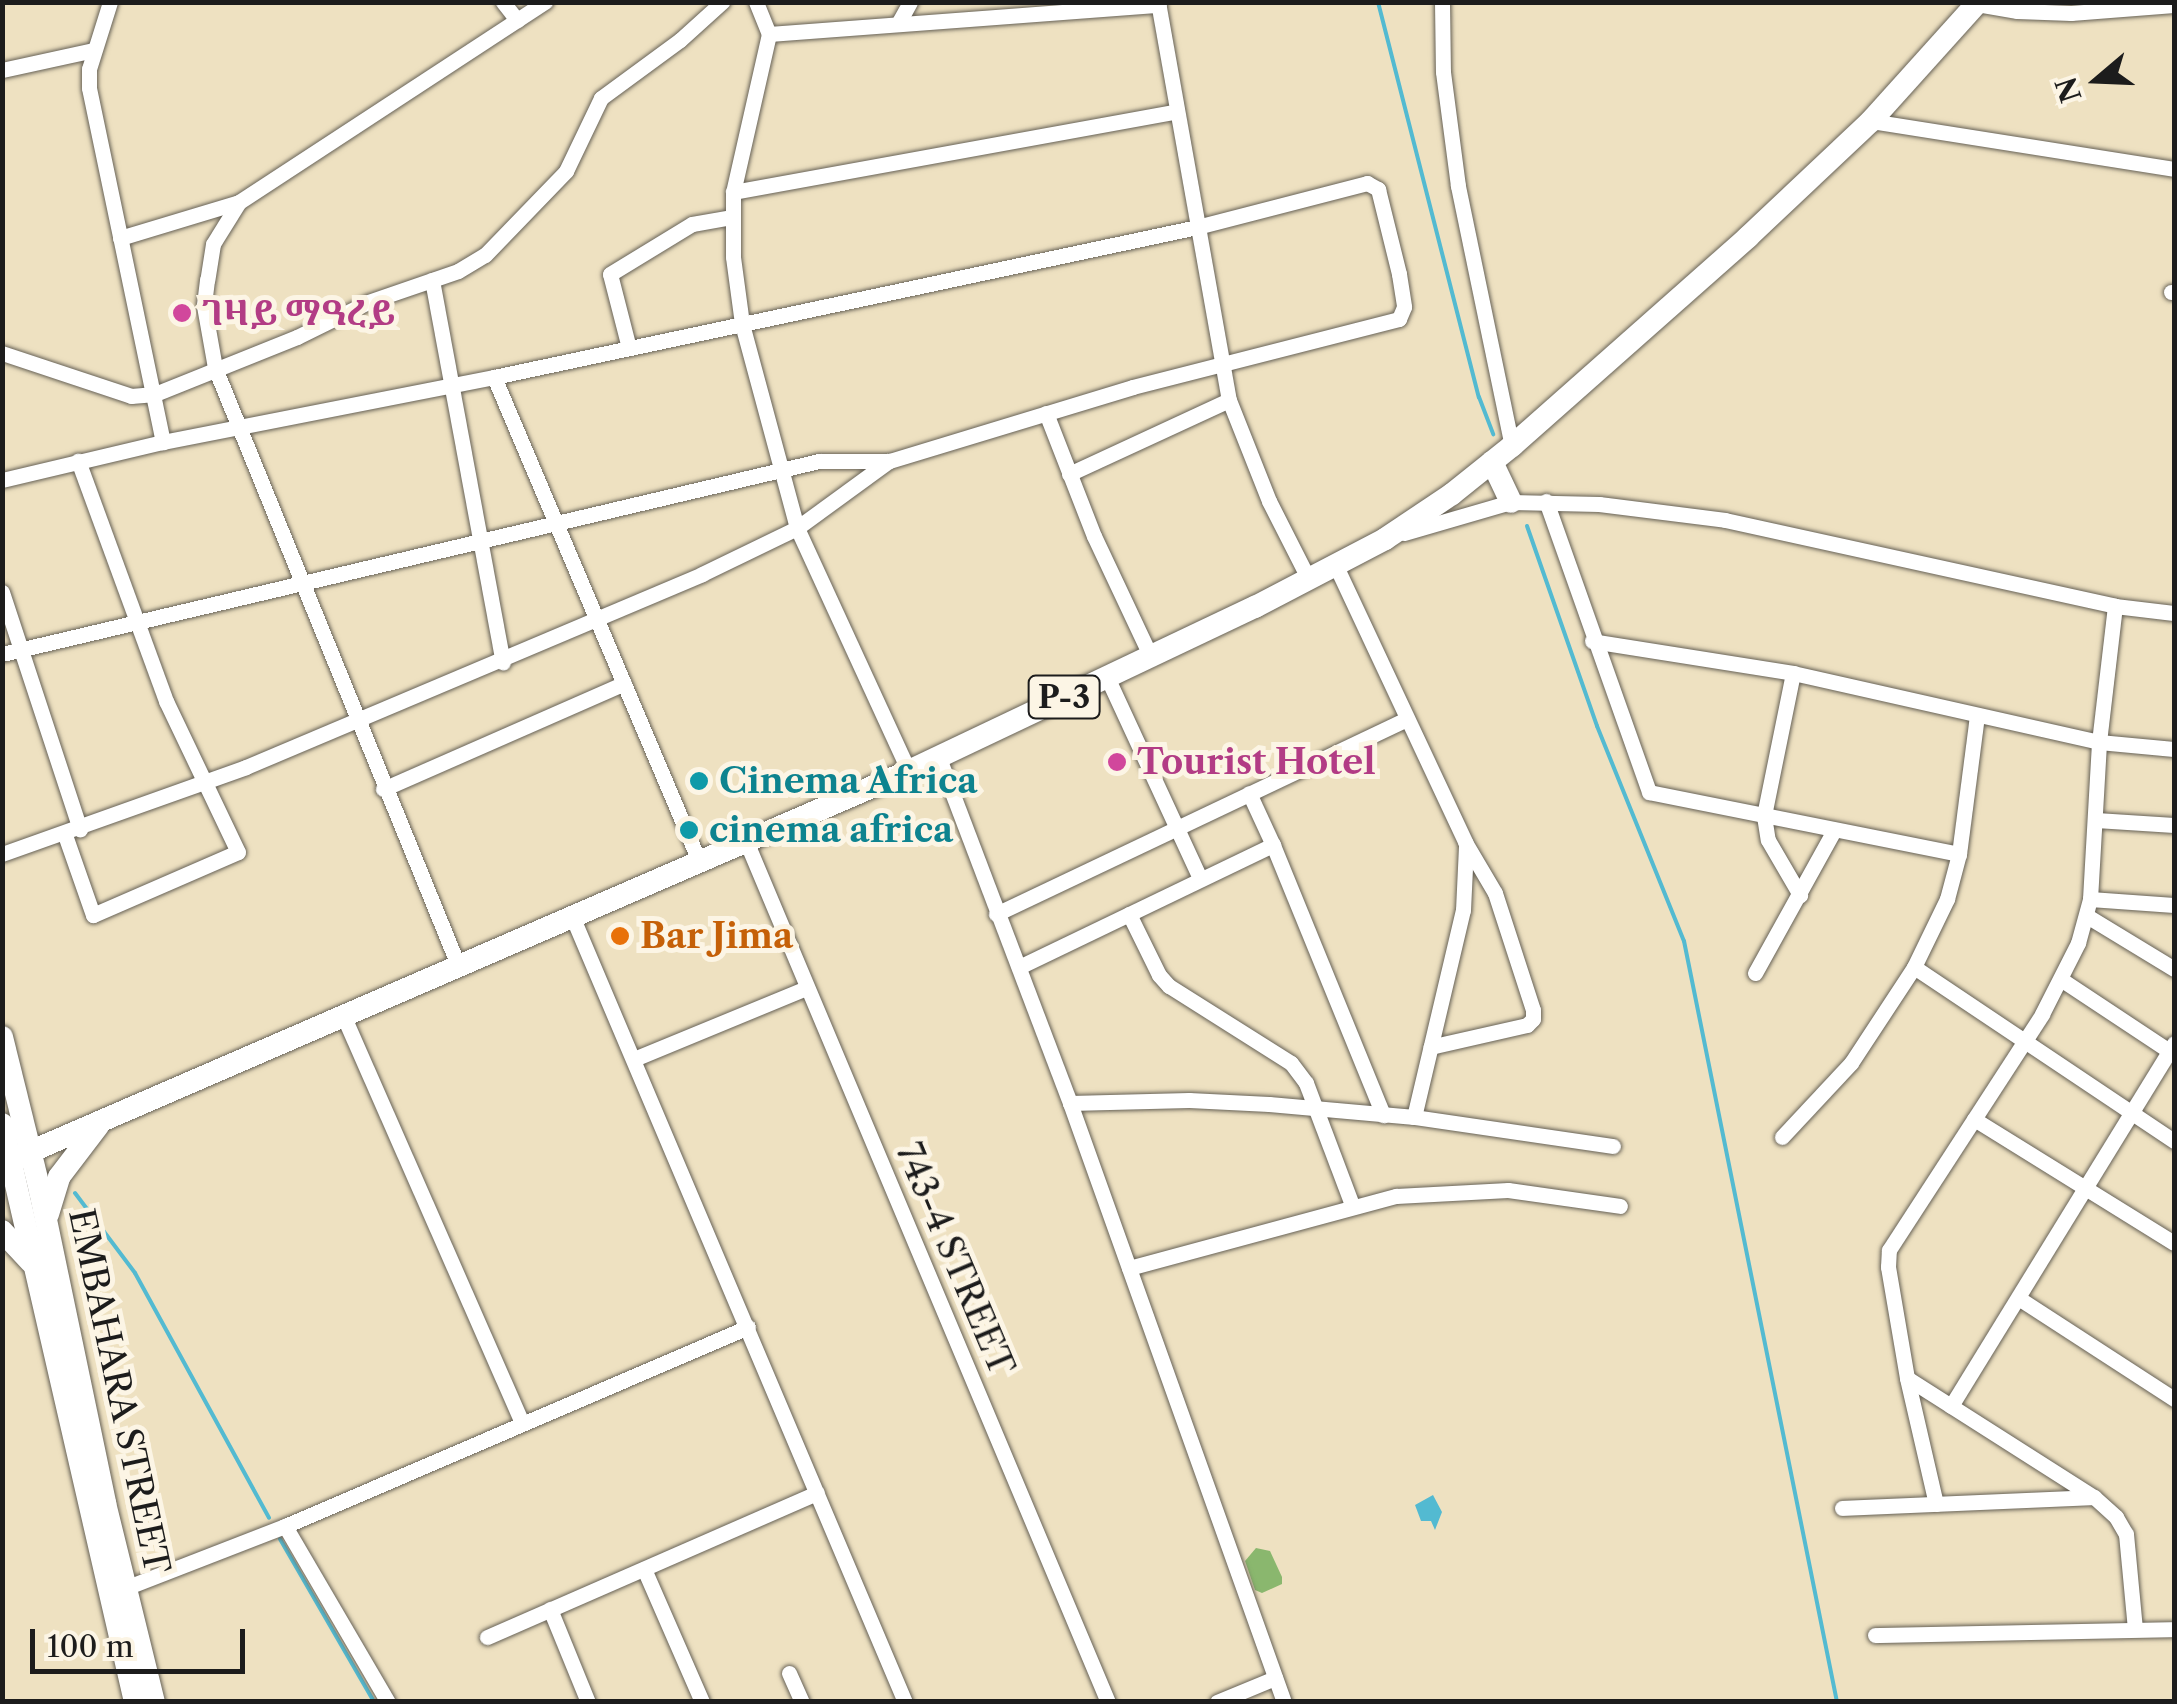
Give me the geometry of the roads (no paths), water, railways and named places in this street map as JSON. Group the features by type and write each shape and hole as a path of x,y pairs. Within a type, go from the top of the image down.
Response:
{"main road":[{"name":"P-3","path":"15,1159 909,772 1309,580 1386,539 1512,446 1748,237 1871,120 1974,4"},
{"path":"1492,462 1511,502"},
{"path":"2,1037 14,1088 15,1159"},
{"path":"14,1088 27,1112 38,1122 50,1126 96,1124"},
{"path":"2,1124 15,1159"},
{"path":"46,1222 58,1177 96,1124"},
{"name":"EMBAHARA STREET","path":"15,1159 46,1222 135,1702"},
{"name":"EMBAHARA STREET","path":"15,1159 35,1267 117,1592 154,1702"},
{"path":"2,1231 35,1267"}],"street":[{"path":"110,2 94,50 89,88 163,442"},
{"path":"503,2 517,20"},
{"path":"120,238 239,202 545,2"},
{"path":"2,353 131,396 155,394 486,256 566,171 600,98 680,40 722,2"},
{"path":"756,2 768,23 769,34 733,192 742,324 797,528 909,772"},
{"path":"899,22 910,2"},
{"path":"1442,2 1443,72 1458,186 1512,446"},
{"path":"769,34 1158,4 1228,400 1269,501 1309,580"},
{"path":"1974,4 2090,13 2174,5"},
{"path":"2,70 94,50"},
{"path":"733,192 1175,112"},
{"path":"1871,120 2174,169"},
{"path":"2,480 163,442 494,377 1197,228 1308,196 1374,184 1400,274 1404,308 1398,319 1046,413 889,461 819,461 556,520 2,654"},
{"path":"239,202 212,244 206,280 204,306 215,368 236,427 304,581 354,720 458,965"},
{"path":"629,348 610,274 692,224 732,217"},
{"path":"432,280 503,662"},
{"path":"494,377 700,861"},
{"path":"1069,474 1228,400"},
{"path":"1046,413 1151,657"},
{"path":"2,592 23,650 72,832 88,911 98,915 238,852 202,784 136,622 78,461"},
{"path":"2,854 202,784 600,620 797,528 889,461"},
{"path":"1546,501 1592,642 1617,696 1649,792 1833,832 1958,854"},
{"path":"1386,539 1511,502 1546,501 1725,520 2115,606 2174,613"},
{"path":"1336,566 1406,719 1505,916 1533,1018 1527,1025 1430,1048"},
{"path":"1936,1504 1907,1378 1890,1281 1889,1250 2062,980 2087,916 2098,742 2115,606"},
{"path":"1592,642 1794,672 2098,742 2174,749"},
{"path":"1794,672 1764,816 1768,840 1800,895"},
{"path":"1107,677 1200,878"},
{"path":"383,789 624,683"},
{"path":"1782,1138 1851,1062 1914,967 1948,899 1977,715"},
{"path":"996,914 1406,719"},
{"path":"939,758 1070,1102 1284,1702"},
{"path":"1249,793 1383,1115"},
{"path":"2096,820 2174,825"},
{"path":"1754,973 1833,832"},
{"name":"743-4 STREET","path":"746,841 1108,1702"},
{"path":"1414,1117 1463,910 1466,842"},
{"path":"1018,967 1273,845"},
{"path":"2090,898 2174,905"},
{"path":"1130,914 1169,986 1291,1063 1319,1109 1352,1205"},
{"path":"572,916 905,1702"},
{"path":"2087,916 2174,969"},
{"path":"1914,967 2174,1140"},
{"path":"1951,1406 2173,1050 2062,980"},
{"path":"634,1060 806,988"},
{"path":"342,1015 522,1422"},
{"path":"1070,1102 1189,1100 1319,1109 1414,1117 1613,1146"},
{"path":"1974,1119 2174,1243"},
{"path":"1129,1268 1396,1196 1480,1190 1620,1206"},
{"path":"2020,1299 2174,1399"},
{"path":"117,1592 284,1526 748,1327"},
{"path":"1907,1378 2094,1497 2116,1517 2126,1534 2134,1629"},
{"path":"487,1638 817,1493"},
{"path":"1842,1508 2094,1497"},
{"path":"284,1526 388,1702"},
{"path":"644,1568 702,1702"},
{"path":"550,1609 588,1702"},
{"path":"1874,1634 2174,1629"},
{"path":"789,1673 802,1702"},
{"path":"1217,1702 1275,1678"}],"water":[{"path":"1433,1495 1442,1512 1435,1530 1431,1521 1421,1521 1415,1505"}],"waterway":[{"path":"1378,2 1479,397 1493,434"},
{"path":"1527,526 1597,726 1684,941 1837,1702"},
{"path":"75,1193 135,1273 269,1518"},
{"path":"280,1539 374,1702"}],"place":[{"name":"ገዛይ ማዓረይ","path":"182,313"},
{"name":"Tourist Hotel","path":"1117,762"},
{"name":"Cinema Africa","path":"699,781"},
{"name":"cinema africa","path":"689,830"},
{"name":"Bar Jima","path":"620,936"}]}
